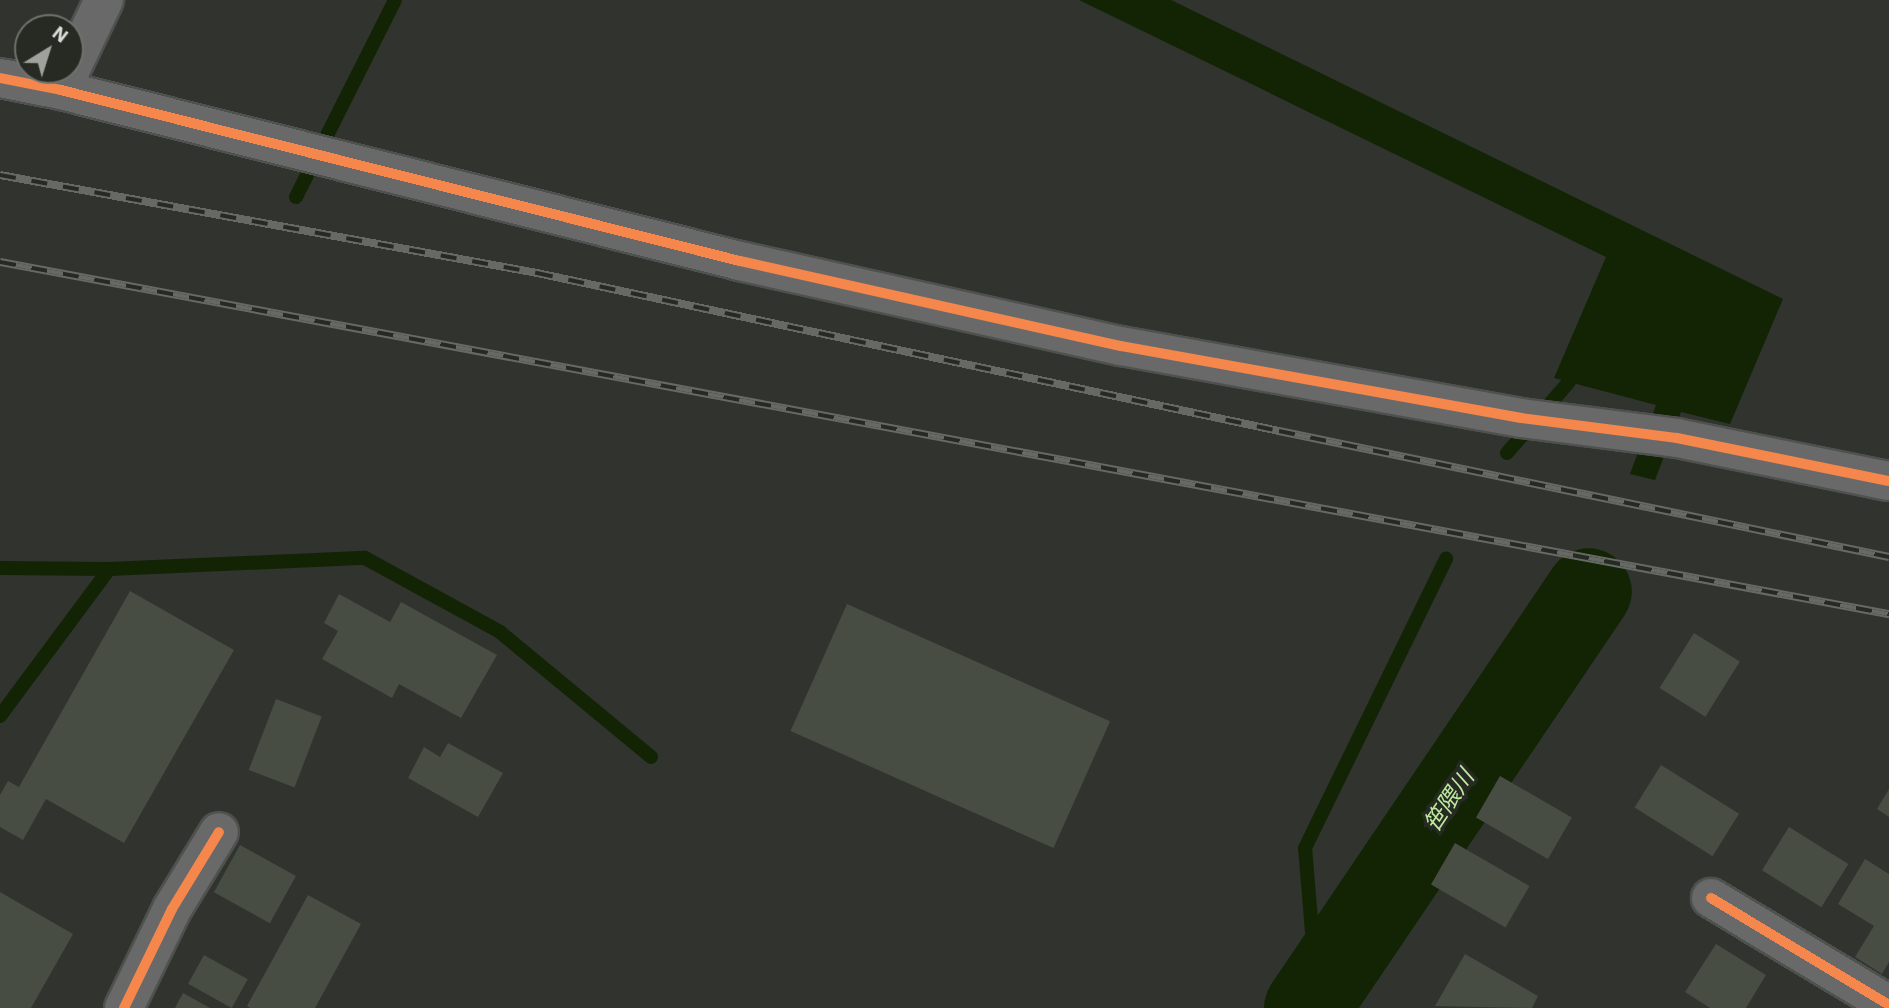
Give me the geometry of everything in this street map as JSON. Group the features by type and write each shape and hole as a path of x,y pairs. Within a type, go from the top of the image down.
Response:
{"street":[{"path":"61,90 104,0"},
{"path":"0,78 61,90 740,261 1108,343 1537,420 1677,438 1889,481"},
{"path":"124,1008 172,909 219,832"},
{"path":"1711,898 1889,1005"}],"shaded area":[{"path":"1079,0 1171,0 1783,299 1730,424 1681,412 1655,480 1630,474 1656,405 1554,378 1606,257"}],"building":[{"path":"130,591 234,650 124,843 46,799 23,840 0,827 0,795 8,781 19,787"},
{"path":"339,594 390,622 401,602 497,655 461,718 399,684 392,698 322,659 338,631 324,623"},
{"path":"847,604 1110,721 1054,848 790,731"},
{"path":"1694,633 1740,662 1705,717 1660,688"},
{"path":"276,699 322,717 295,788 249,770"},
{"path":"448,743 503,773 478,817 408,778 424,747 440,757"},
{"path":"1661,765 1739,814 1713,856 1635,807"},
{"path":"1500,776 1572,817 1548,859 1476,818"},
{"path":"1889,789 1889,817 1877,809"},
{"path":"1789,827 1848,864 1821,907 1762,870"},
{"path":"1455,843 1529,886 1505,928 1431,885"},
{"path":"240,845 296,876 270,923 214,892"},
{"path":"1865,859 1889,874 1889,962 1882,974 1855,957 1874,926 1838,904"},
{"path":"0,892 73,934 31,1008 0,1008"},
{"path":"308,895 361,924 315,1008 250,1008 247,1006"},
{"path":"1716,944 1766,975 1746,1008 1710,1008 1685,992"},
{"path":"1465,954 1538,996 1532,1008 1435,1006"},
{"path":"204,955 248,979 232,1008 188,984"},
{"path":"183,993 210,1008 175,1008"}],"waterway":[{"path":"296,197 395,0"},
{"path":"1507,453 1569,382"},
{"path":"0,568 109,569 365,558 500,632 651,757"},
{"path":"1348,1008 1317,993 1305,848 1446,559"},
{"path":"0,716 109,569"},
{"name":"笹隈川","path":"1307,1008 1589,591"}],"railway":[{"path":"0,175 537,273 1889,557"},
{"path":"0,262 1889,614"}],"cycle path":[{"path":"0,78 61,90 740,261 1121,346 1521,418 1677,438 1889,481"},
{"path":"124,1008 172,909 219,832"},
{"path":"1711,898 1889,1005"}]}
